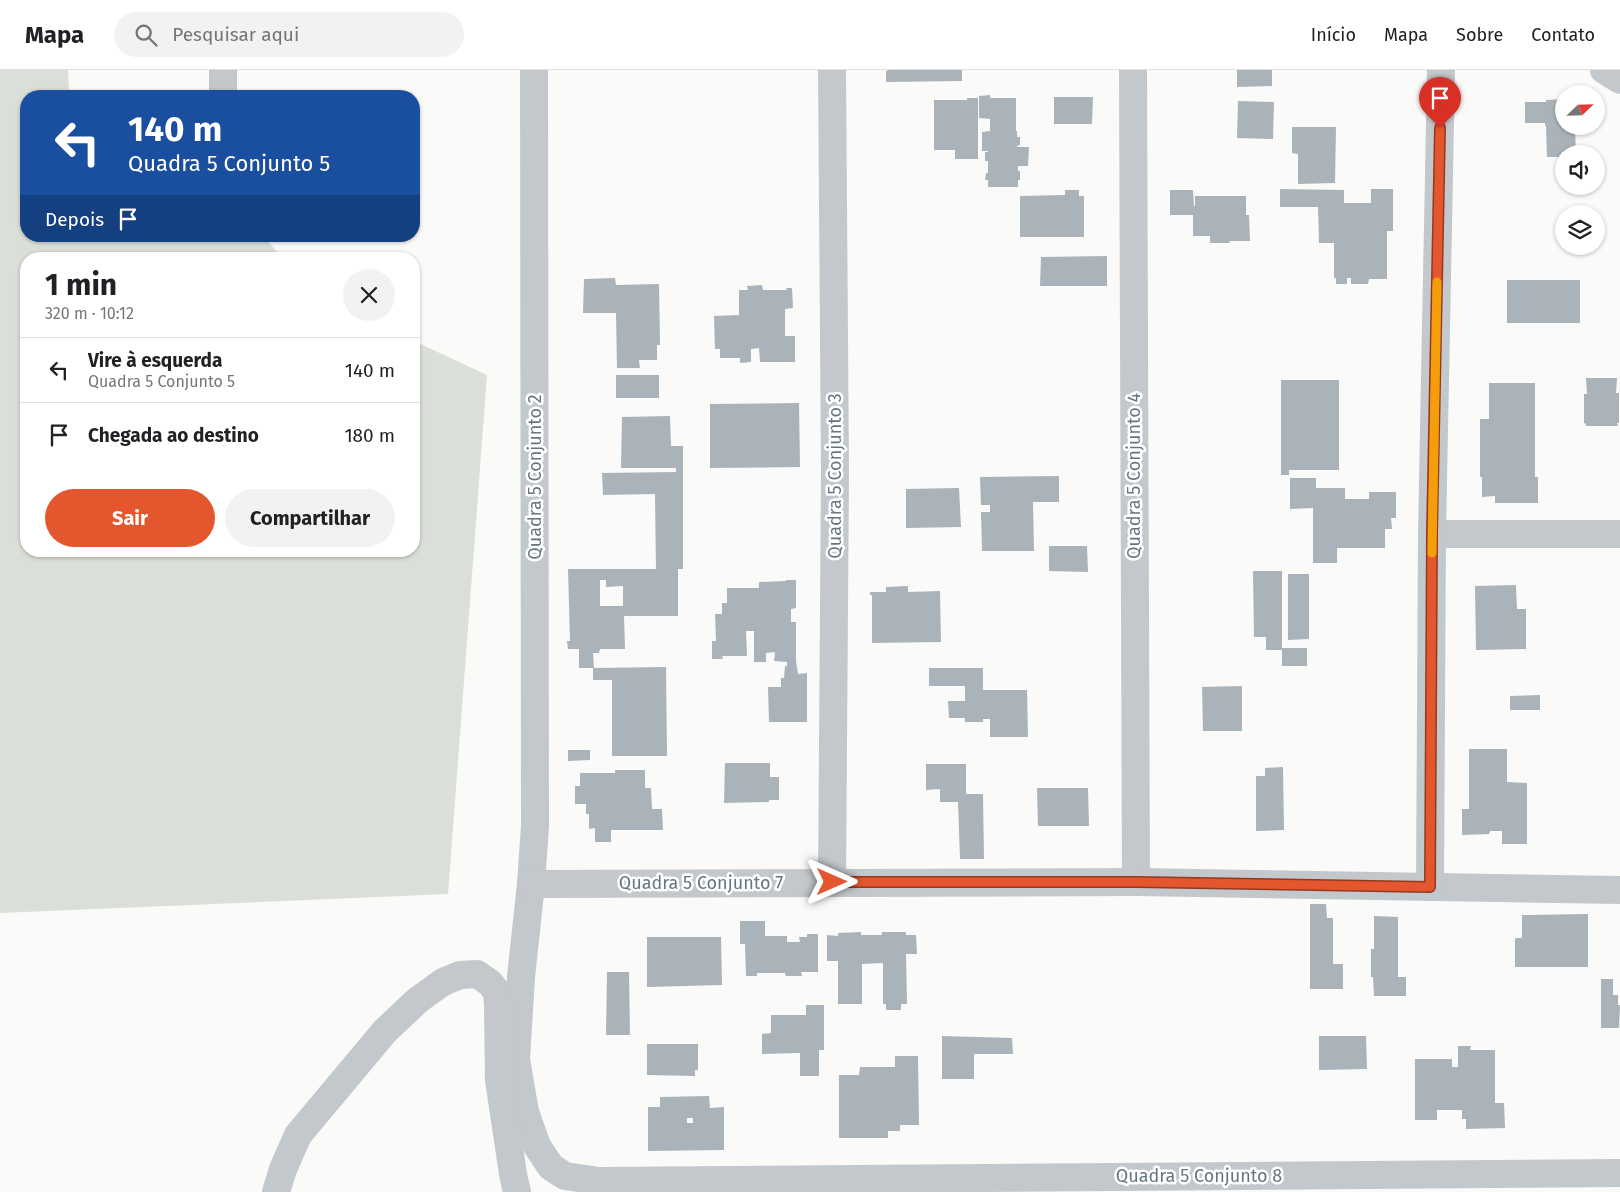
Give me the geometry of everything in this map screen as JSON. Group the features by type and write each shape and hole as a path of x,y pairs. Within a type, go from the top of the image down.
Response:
{"street":[{"path":"223,70 223,90"},
{"name":"Quadra 5 Conjunto 2","path":"534,70 535,826 531,884 520,976 516,1060 525,1112 537,1146 551,1167 565,1176 598,1181"},
{"name":"Quadra 5 Conjunto 3","path":"832,70 836,471 832,882"},
{"name":"Quadra 5 Conjunto 4","path":"1133,70 1136,882"},
{"path":"1430,887 1432,534 1441,70"},
{"path":"1604,70 1620,80"},
{"path":"1432,534 1620,534"},
{"name":"Quadra 5 Conjunto 7","path":"531,884 1136,882 1620,890"},
{"path":"276,1192 283,1169 298,1135 385,1031 418,1000 443,982 460,975 477,974 490,983 497,992 499,1080 517,1192"},
{"name":"Quadra 5 Conjunto 8","path":"598,1181 1620,1173"}],"shaded area":[{"path":"0,70 68,70 69,90 20,90 20,242 268,242 277,252 20,252 20,557 420,557 420,344 487,375 448,894 0,913"}],"building":[{"path":"962,70 962,81 886,82 886,71"},
{"path":"1237,70 1272,70 1272,86 1237,87"},
{"path":"990,95 990,98 1016,98 1016,131 1017,137 1020,137 1020,145 1017,147 1029,147 1028,166 1018,166 1020,180 1018,180 1018,187 988,187 988,180 985,180 986,173 988,173 988,161 985,161 985,152 988,151 982,151 982,132 990,131 990,119 979,118 979,96"},
{"path":"1054,97 1093,97 1092,124 1054,124"},
{"path":"967,98 978,98 978,159 955,159 955,150 934,150 934,100 967,100"},
{"path":"1546,100 1555,100 1555,135 1575,135 1576,145 1555,145 1555,157 1547,157 1545,123 1525,123 1525,102 1546,102"},
{"path":"1238,101 1274,102 1273,139 1237,138"},
{"path":"1292,127 1336,127 1335,183 1298,184 1298,154 1292,153"},
{"path":"1280,189 1344,190 1344,203 1371,203 1371,189 1393,189 1393,231 1387,231 1387,279 1369,279 1368,284 1351,284 1351,278 1347,278 1347,284 1336,284 1336,278 1334,278 1334,243 1319,243 1318,207 1280,207"},
{"path":"1065,190 1079,190 1079,196 1084,196 1084,237 1020,237 1020,196 1065,195"},
{"path":"1170,190 1193,190 1194,206 1195,196 1246,196 1246,215 1249,215 1250,241 1210,243 1210,236 1193,236 1193,215 1170,215"},
{"path":"1107,256 1107,286 1040,286 1041,257"},
{"path":"615,278 616,285 659,284 660,345 657,345 657,360 639,360 640,368 617,368 616,313 583,313 584,279"},
{"path":"1507,280 1580,280 1580,323 1507,323"},
{"path":"762,285 763,290 787,290 786,288 792,288 793,308 785,309 785,336 795,336 795,362 760,362 759,348 751,349 751,362 740,363 740,358 720,358 720,349 715,349 714,316 739,315 739,290 748,290 747,286"},
{"path":"616,375 659,375 659,398 616,398"},
{"path":"1586,378 1617,378 1616,393 1619,393 1618,426 1586,426 1584,423 1584,394 1587,394"},
{"path":"1281,380 1339,380 1339,470 1289,470 1289,475 1281,475"},
{"path":"1489,383 1535,383 1535,477 1538,477 1538,503 1495,503 1495,496 1482,497 1480,419 1489,419"},
{"path":"799,403 800,467 710,468 710,404"},
{"path":"670,416 671,446 683,446 683,569 678,569 678,616 624,616 625,649 600,649 599,653 593,653 594,668 579,668 579,649 568,649 567,641 570,641 568,569 656,569 655,494 603,495 602,473 676,472 676,468 621,468 622,417","holes":["600,580 606,580 606,587 623,586 623,606 600,606"]},
{"path":"1059,476 1059,502 1033,502 1034,551 982,551 981,512 990,512 990,505 981,505 980,477"},
{"path":"1290,478 1316,478 1316,488 1345,488 1345,499 1369,499 1369,492 1396,492 1396,518 1391,518 1392,529 1385,529 1385,548 1337,548 1337,563 1313,563 1313,508 1290,509"},
{"path":"959,488 961,527 906,528 906,489"},
{"path":"1049,546 1087,546 1088,572 1049,571"},
{"path":"1253,571 1282,571 1282,648 1307,648 1307,666 1282,666 1282,650 1266,650 1266,637 1254,637"},
{"path":"1288,574 1309,574 1309,639 1288,640"},
{"path":"796,580 796,608 791,609 791,622 796,622 798,674 807,673 807,722 769,722 768,687 781,687 781,678 784,678 787,662 774,661 775,652 766,653 766,662 754,662 754,631 746,631 747,656 722,656 723,659 712,659 712,641 716,641 715,614 722,614 722,603 727,603 727,588 759,588 759,582"},
{"path":"1516,585 1517,609 1526,609 1526,649 1476,650 1475,586"},
{"path":"908,586 908,592 940,591 941,642 872,643 872,595 870,595 870,592 886,592 886,587"},
{"path":"666,667 667,756 612,756 612,680 593,680 593,668"},
{"path":"929,668 983,668 983,690 1027,690 1028,737 990,737 990,719 983,719 983,722 965,722 965,718 949,718 948,701 965,701 965,686 929,686"},
{"path":"1242,686 1242,731 1203,731 1202,687"},
{"path":"1540,695 1540,710 1510,710 1510,696"},
{"path":"1469,749 1507,749 1507,782 1527,783 1527,844 1502,844 1502,831 1490,831 1489,834 1462,835 1462,809 1469,809"},
{"path":"568,750 590,750 590,760 568,761"},
{"path":"725,763 770,763 770,777 779,777 779,800 724,803"},
{"path":"926,764 966,764 966,794 983,794 984,859 960,859 958,802 940,802 940,789 926,790"},
{"path":"1283,767 1284,830 1256,831 1256,776 1265,776 1265,768"},
{"path":"615,770 645,770 645,788 651,788 652,809 662,809 663,830 611,830 611,842 595,842 595,828 589,829 589,814 586,814 586,804 575,804 575,786 580,786 580,773 615,773"},
{"path":"1037,788 1088,788 1089,826 1038,826"},
{"path":"1310,904 1326,904 1327,918 1333,918 1333,964 1343,964 1343,989 1310,989"},
{"path":"1588,914 1588,967 1515,967 1515,939 1522,938 1522,915"},
{"path":"1374,916 1398,917 1398,977 1406,977 1406,996 1374,996 1373,977 1371,977 1371,949 1374,949"},
{"path":"740,921 765,921 765,936 787,936 787,942 800,942 799,937 807,937 807,934 818,934 818,972 801,972 802,976 786,976 785,973 757,973 757,976 746,976 745,944 740,944"},
{"path":"861,932 861,935 882,935 882,932 906,932 906,935 916,935 917,954 906,954 907,1004 901,1004 901,1010 886,1010 886,1004 883,1004 883,963 862,964 862,1004 838,1004 838,961 827,961 827,935 838,936 838,933"},
{"path":"647,937 721,937 722,985 647,987"},
{"path":"607,972 629,972 630,1035 606,1035"},
{"path":"1601,979 1613,979 1613,995 1618,995 1618,1005 1620,1005 1619,1028 1601,1028"},
{"path":"806,1005 824,1005 824,1050 819,1050 819,1076 800,1076 800,1053 762,1054 762,1034 771,1033 771,1015 806,1015"},
{"path":"942,1036 1012,1038 1013,1054 974,1054 974,1079 942,1079"},
{"path":"1319,1036 1366,1036 1367,1069 1319,1070"},
{"path":"647,1044 698,1044 698,1070 695,1070 695,1076 647,1075"},
{"path":"1458,1046 1471,1046 1470,1050 1495,1050 1495,1103 1504,1103 1505,1128 1466,1129 1466,1119 1462,1119 1462,1110 1437,1110 1437,1120 1415,1120 1415,1059 1452,1059 1452,1067 1458,1067"},
{"path":"895,1056 918,1056 919,1125 900,1125 900,1131 888,1131 888,1138 839,1138 839,1075 859,1075 860,1067 895,1067"},
{"path":"709,1096 710,1108 724,1107 724,1150 648,1151 648,1107 660,1107 660,1097","holes":["687,1118 693,1118 693,1123 687,1123"]}],"slow traffic":[{"path":"1432,553 1437,282"}],"route":[{"path":"832,882 1136,882 1430,887 1432,534 1440,128"}]}
